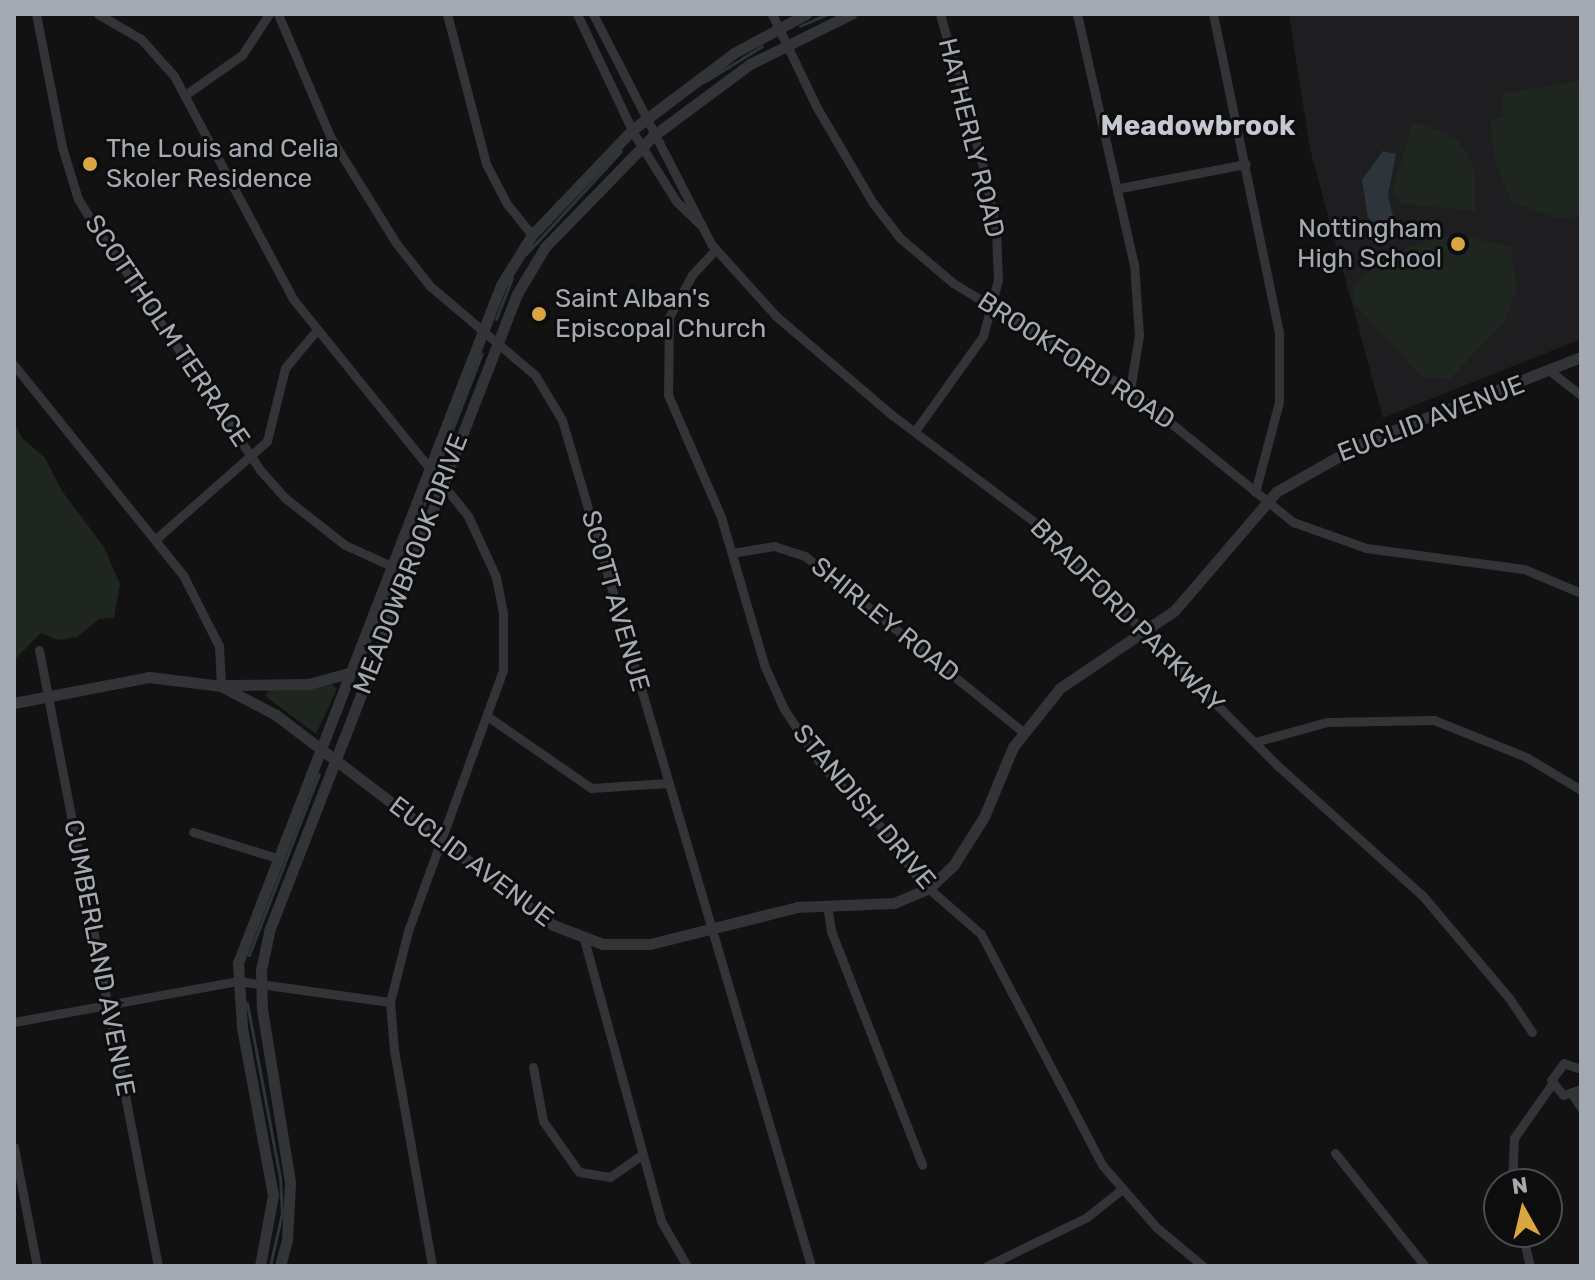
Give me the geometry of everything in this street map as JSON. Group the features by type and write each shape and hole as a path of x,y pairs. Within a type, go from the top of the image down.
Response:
{"street":[{"name":"SCOTTHOLM TERRACE","path":"36,14 62,147 78,199 252,457 315,525 407,573"},
{"path":"98,14 155,52 185,95 268,255 316,331 443,484 472,522 489,554 503,613 503,670 490,718 408,931 390,1002 394,1050 432,1266"},
{"path":"185,95 242,55 269,14"},
{"name":"SCOTT AVENUE","path":"278,14 315,108 362,193 430,286 535,375 562,420 811,1266"},
{"path":"447,14 486,164 507,204 532,235"},
{"name":"BRADFORD PARKWAY","path":"577,14 641,146 683,210 700,224 716,249 812,351 1033,521 1255,742 1422,895 1509,998 1532,1032"},
{"name":"BRADFORD PARKWAY","path":"593,14 643,120 699,214 700,224"},
{"name":"BROOKFORD ROAD","path":"772,14 845,159 900,238 925,263 1130,390 1293,522 1350,544 1524,569 1581,593"},
{"name":"MEADOWBROOK DRIVE","path":"260,1266 273,1195 238,981 245,940 513,260 532,235 643,120 734,53 806,14"},
{"name":"MEADOWBROOK DRIVE","path":"280,1266 287,1240 290,1182 267,1051 261,981 269,931 497,343 530,267 641,146 699,99 786,44 851,14"},
{"name":"HATHERLY ROAD","path":"915,431 983,336 994,306 996,231 965,96 940,14"},
{"path":"1077,14 1120,188 1139,318 1130,390"},
{"path":"1213,14 1274,303 1282,372 1267,460 1255,492"},
{"path":"1120,188 1246,164"},
{"name":"STANDISH DRIVE","path":"716,249 673,306 665,340 666,376 680,427 732,553 765,667 795,729 929,888 981,934 1092,1145 1121,1190 1203,1266"},
{"path":"157,538 252,457 274,426 289,359 316,331"},
{"name":"EUCLID AVENUE","path":"221,686 276,715 553,925 584,939 650,944 797,907 894,903 929,888 972,840 1023,732 1060,688 1147,633 1190,595 1265,501 1323,462 1364,442 1581,357"},
{"path":"14,365 157,538 199,604 219,646 221,686"},
{"path":"1550,371 1581,395"},
{"name":"SHIRLEY ROAD","path":"732,553 774,546 805,556 1023,732"},
{"name":"CUMBERLAND AVENUE","path":"39,650 158,1266"},
{"name":"EUCLID AVENUE","path":"14,703 149,677 221,686 308,684 349,673"},
{"path":"490,718 591,788 668,783"},
{"path":"1255,742 1327,722 1434,720 1526,757 1581,790"},
{"path":"193,832 277,858"},
{"path":"827,905 831,931 922,1165"},
{"path":"584,939 661,1221 687,1266"},
{"path":"14,1022 238,981 261,981 390,1002"},
{"path":"1513,1168 1514,1138 1552,1084 1559,1064 1573,1063 1581,1069"},
{"path":"533,1067 543,1121 579,1172 610,1177 641,1155"},
{"path":"1552,1084 1563,1095 1577,1092 1581,1108"},
{"path":"14,1147 37,1266"},
{"path":"1335,1153 1425,1266"},
{"path":"987,1266 1087,1217 1121,1190"}],"shaded area":[{"name":"Nottingham High School","path":"1289,14 1581,14 1581,339 1383,418 1310,149"},
{"path":"1581,81 1581,216 1559,219 1512,202 1495,161 1490,121 1503,117 1503,93"},
{"path":"1413,121 1456,138 1468,154 1475,172 1475,211 1401,204 1392,193"},
{"path":"1383,151 1396,154 1388,195 1394,221 1378,226 1368,218 1362,180"},
{"path":"1459,235 1511,247 1517,289 1505,321 1450,379 1422,377 1353,303 1355,285 1386,256 1432,238"},
{"path":"14,423 23,439 45,458 62,491 104,547 120,584 114,618 99,619 77,637 58,640 41,633 14,660"},
{"path":"331,683 337,689 316,734 265,696 270,689"}],"waterway":[{"path":"800,26 827,14"},
{"path":"704,82 762,46"},
{"path":"526,254 621,151"},
{"path":"496,319 512,278"},
{"path":"442,456 482,353"},
{"path":"404,556 427,497"},
{"path":"357,672 392,584"},
{"path":"249,955 319,774"},
{"path":"247,1003 280,1177 282,1213 270,1266"}],"place":[{"name":"The Louis and Celia Skoler Residence","path":"90,164"},
{"name":"Nottingham High School","path":"1458,244"},
{"name":"Saint Alban's Episcopal Church","path":"539,314"}],"district":[{"name":"Meadowbrook","path":"1198,126"}]}
